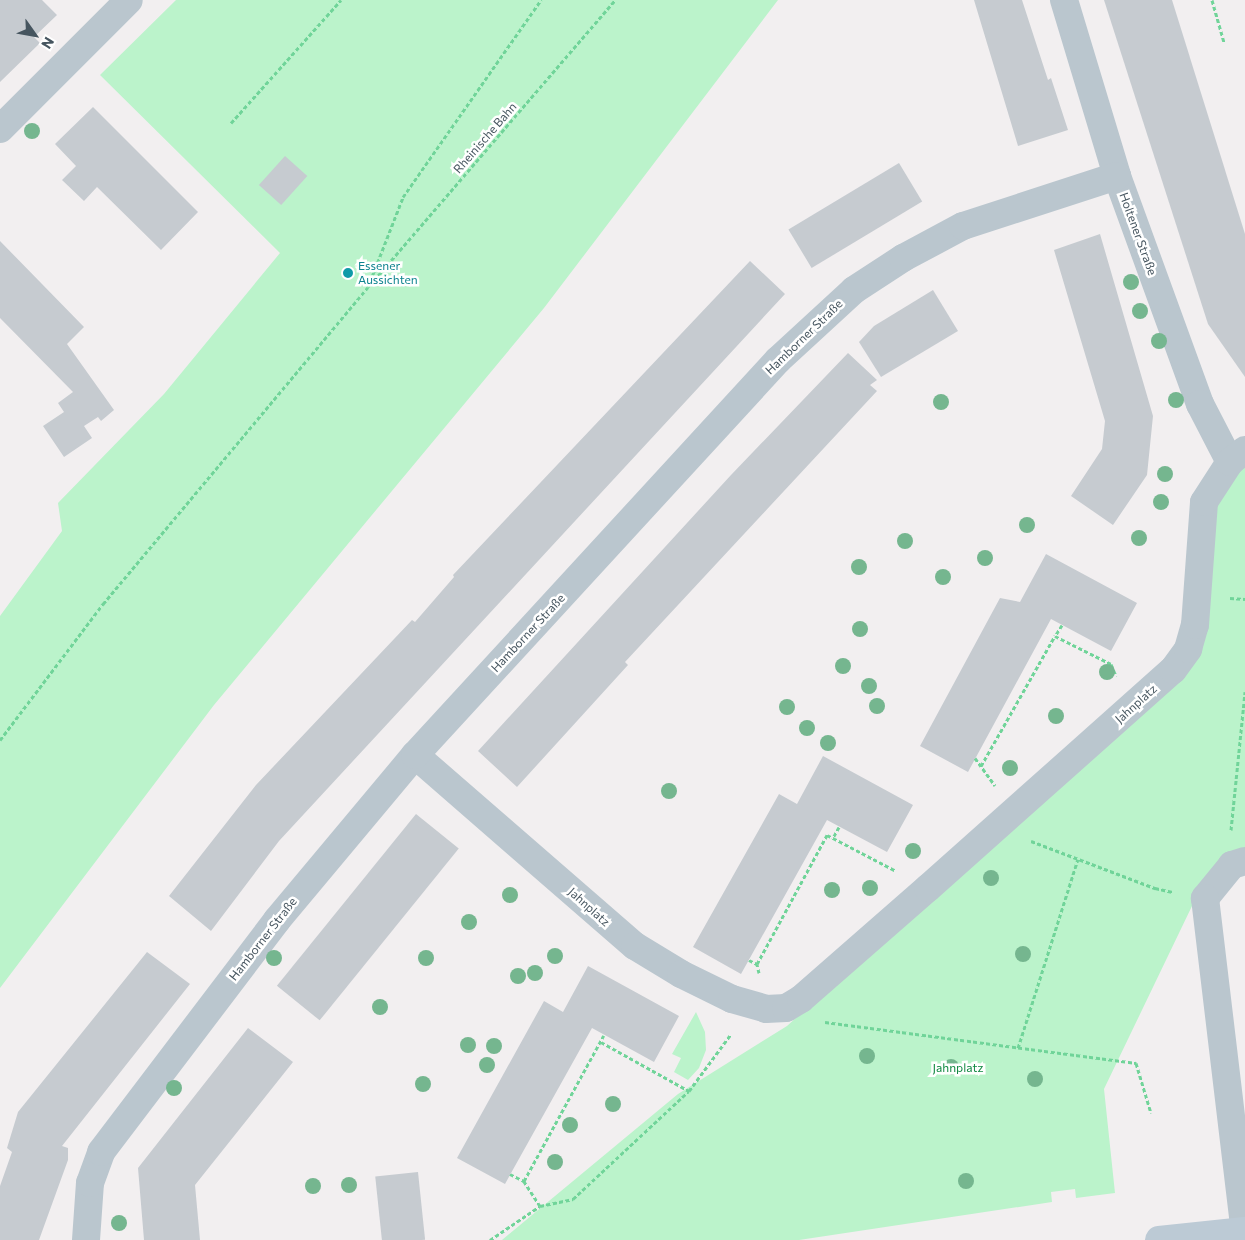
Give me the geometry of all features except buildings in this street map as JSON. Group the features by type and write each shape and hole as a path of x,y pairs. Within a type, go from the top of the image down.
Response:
{"main road":[{"path":"1159,1240 1245,1231"}],"street":[{"path":"0,129 129,0"},
{"name":"Holtener Straße","path":"1064,0 1117,176 1200,404 1237,456"},
{"name":"Hamborner Straße","path":"86,1240 90,1183 101,1152 278,920 415,756 778,360 854,290 903,258 963,226 1117,176"},
{"name":"Jahnplatz","path":"415,756 635,946 696,983 745,1004 786,1008 801,999 1173,670 1188,649 1200,593 1204,502 1237,456"},
{"path":"1238,863 1205,898 1245,1231"}],"path":[{"path":"230,123 341,0"},
{"path":"368,287 403,197 541,0"},
{"name":"Rheinische Bahn","path":"0,740 103,604 368,287 615,0"},
{"path":"1212,0 1224,42"},
{"path":"1232,599 1245,599"},
{"path":"981,766 1062,625"},
{"path":"1055,636 1111,664 1130,709"},
{"path":"1238,863 1230,829 1245,692"},
{"path":"1003,820 1014,835 1155,888 1205,898"},
{"path":"833,838 840,827"},
{"path":"490,1240 540,1206 573,1199 689,1091 731,1035 759,971 757,964 827,834 928,888"},
{"path":"1018,1048 1078,859"},
{"path":"749,960 757,964"},
{"path":"786,1008 797,1019 1136,1063 1151,1113"},
{"path":"524,1181 604,1035"},
{"path":"601,1042 689,1091"},
{"path":"510,1174 524,1181 540,1206"}],"green space":[{"path":"176,0 778,0 544,308 214,705 0,988 0,616 62,531 58,503 164,394 280,253 100,75"},
{"name":"Jahnplatz","path":"1245,458 1245,853 1192,906 1104,1089 1115,1193 1076,1198 1075,1189 1051,1192 1052,1202 799,1240 502,1240 678,1094 787,1026 1167,682 1211,502"},
{"path":"696,1012 705,1032 706,1050 699,1068 688,1080 674,1072 681,1058 672,1054"}],"place":[{"name":"Essener Aussichten","path":"348,273"}]}
